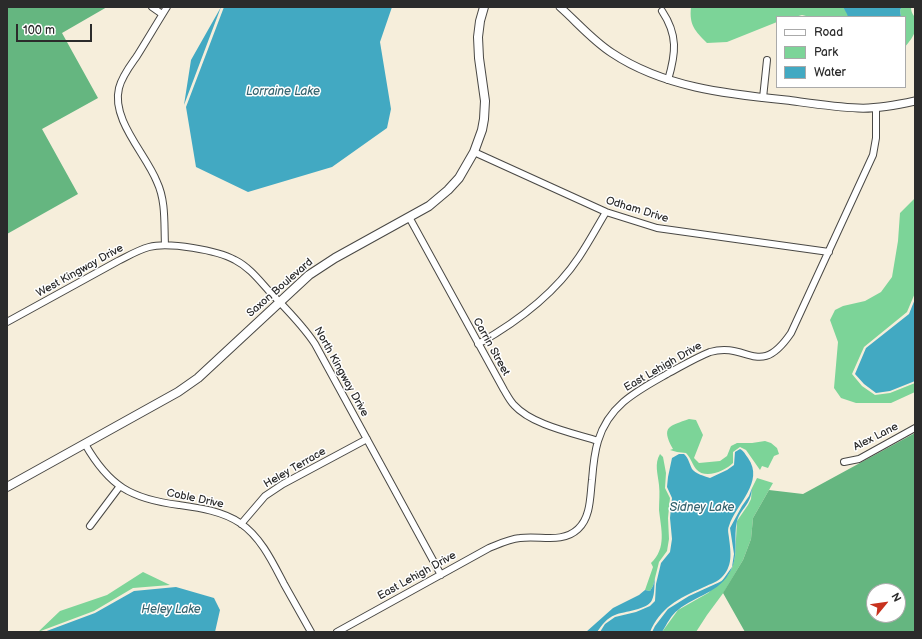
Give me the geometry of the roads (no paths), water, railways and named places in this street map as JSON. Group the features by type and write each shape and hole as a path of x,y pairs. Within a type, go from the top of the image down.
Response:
{"main road":[{"name":"Saxon Boulevard","path":"7,487 168,398 198,378 279,302 317,269 429,206 448,190 459,178 474,152 482,130 485,102 479,58 478,37 484,7"}],"street":[{"path":"152,7 162,14"},
{"path":"165,245 162,194 157,181 122,120 118,98 122,79 167,7"},
{"path":"560,7 589,35 612,53 641,69 668,80 706,90 763,98 858,108 876,107 915,101"},
{"path":"662,11 670,23 673,34 674,50 668,80"},
{"path":"763,98 767,60"},
{"name":"East Lehigh Drive","path":"337,632 489,548 503,542 533,536 561,538 570,535 579,529 585,520 598,441 610,415 621,403 638,390 700,356 719,349 760,357 772,354 783,345 791,333 873,155 876,138 876,107"},
{"name":"Odham Drive","path":"474,152 606,212 657,228 829,252"},
{"path":"478,344 526,314 553,290 579,258 606,212"},
{"name":"Carrin Street","path":"409,217 478,344 514,405 536,421 598,441"},
{"name":"North Kingway Drive","path":"165,245 223,255 235,260 243,265 306,330 441,575"},
{"name":"West Kingway Drive","path":"7,322 135,253 149,247 165,245"},
{"name":"Alex Lane","path":"844,462 859,459 915,428"},
{"name":"Heley Terrace","path":"241,524 265,496 282,484 366,439"},
{"name":"Coble Drive","path":"85,444 95,462 112,480 134,494 147,500 222,514 241,524 255,537 269,555 311,632"},
{"path":"90,526 120,486"}],"water":[{"path":"221,7 184,105 191,60"},
{"name":"Lorraine Lake","path":"224,7 392,7 380,42 391,109 387,128 332,167 248,192 196,167 186,107"},
{"path":"843,7 902,7 900,10 901,16 848,16"},
{"path":"915,299 915,381 890,391 876,393 864,384 855,374 866,348 909,314"},
{"name":"Sidney Lake","path":"740,449 748,458 752,467 753,476 748,493 728,528 730,560 725,574 717,581 671,605 659,616 650,632 600,632 605,624 615,617 636,612 650,606 655,601 656,584 661,563 670,552 672,539 670,518 672,498 667,487 672,458 679,454 684,454 694,471 700,475 710,478 734,465 735,452"},
{"path":"752,488 750,498 737,521 735,558 732,567 734,554 730,528 749,496"},
{"path":"732,567 721,584 676,612 662,632 652,632 668,609 689,596 722,581"},
{"path":"655,578 654,595 650,603 641,608 612,616 597,632 586,632 613,608 639,595 645,590 650,591"},
{"name":"Heley Lake","path":"176,587 214,598 220,610 215,632 44,632 95,613 134,591"}]}
